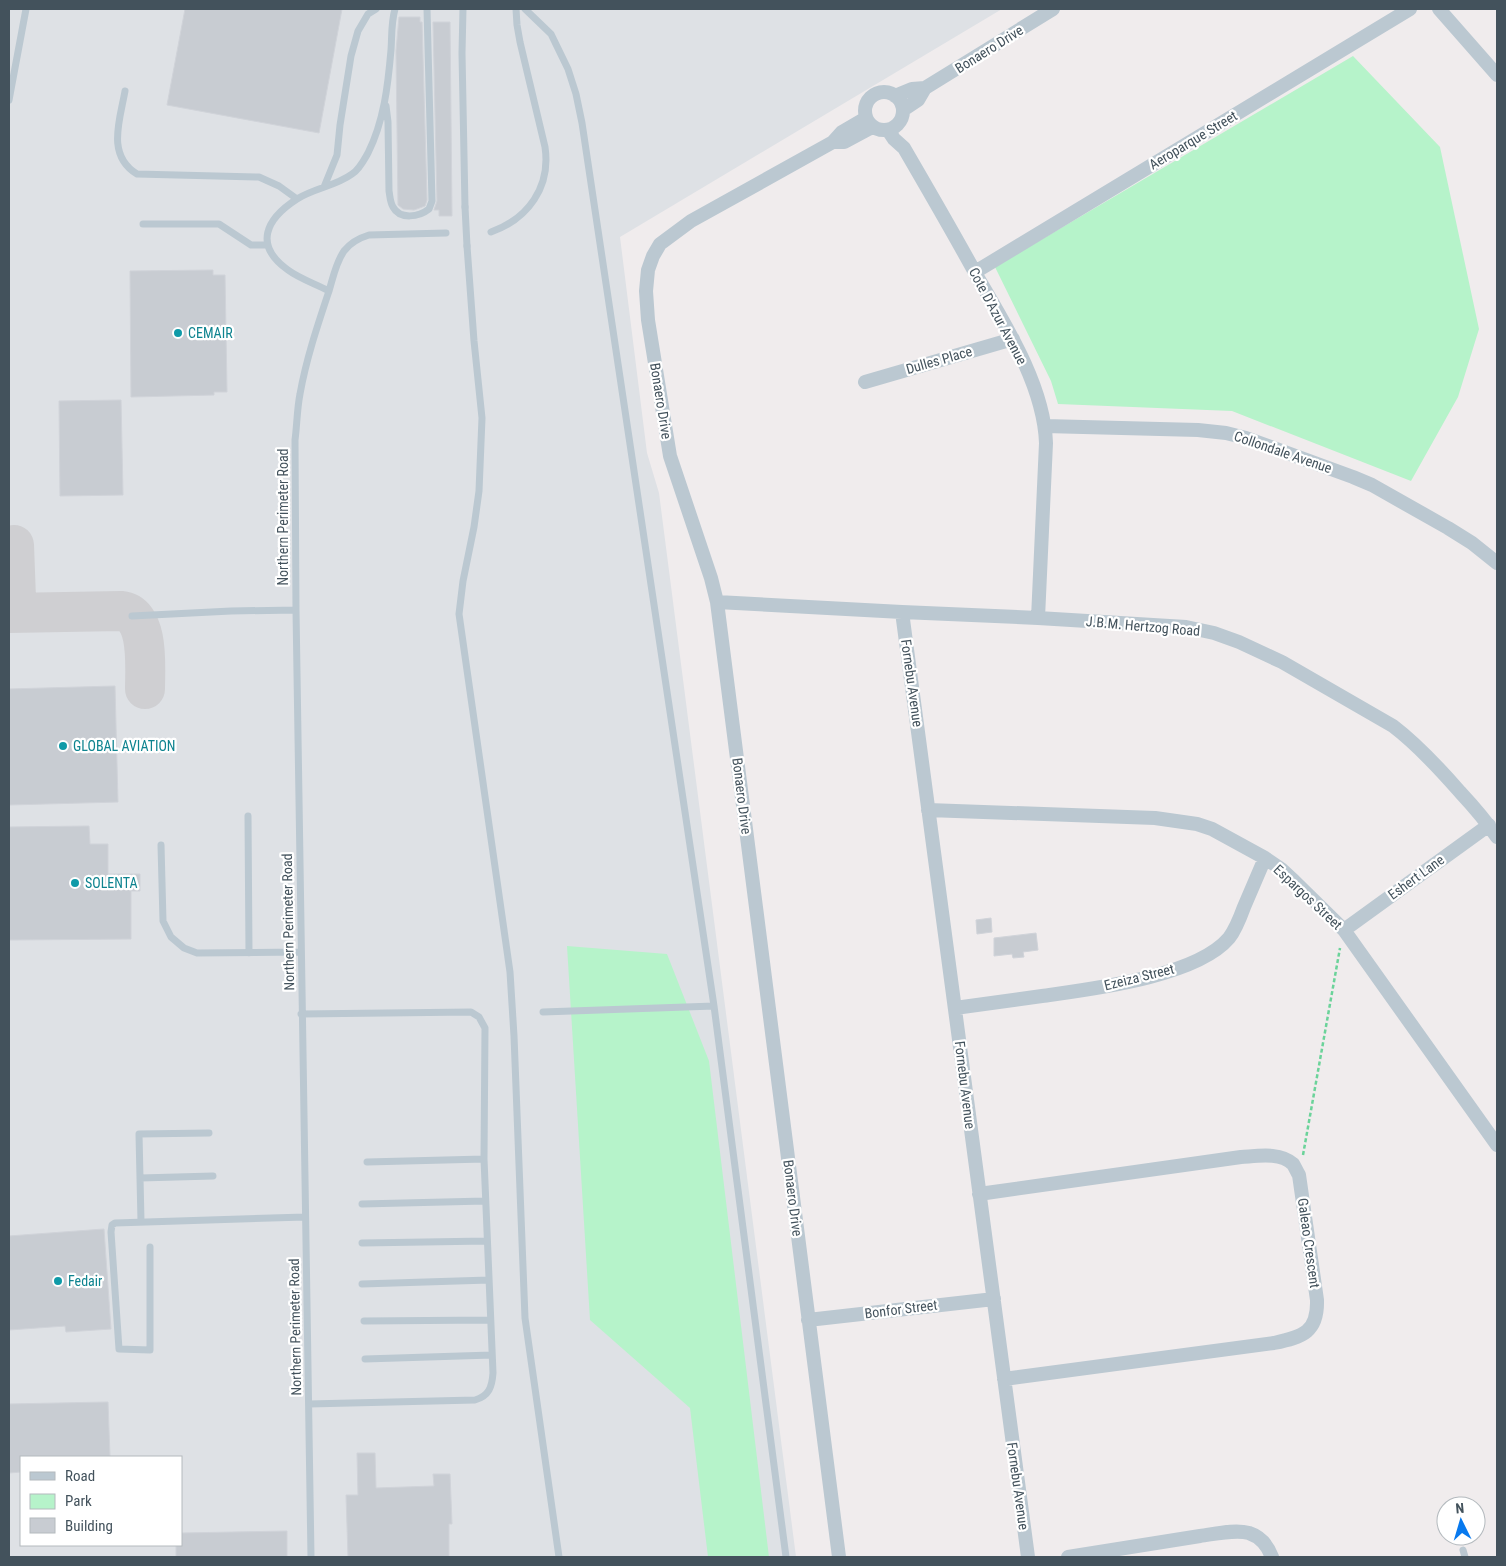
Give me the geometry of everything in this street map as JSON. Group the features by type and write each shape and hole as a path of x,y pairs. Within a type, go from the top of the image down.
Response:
{"street":[{"name":"Bonaero Drive","path":"896,96 912,89 925,88 1053,9"},
{"name":"Aeroparque Street","path":"975,272 1410,9"},
{"path":"1438,9 1497,75"},
{"name":"Bonaero Drive","path":"904,110 918,100 925,88"},
{"path":"886,92 896,96 904,110 902,118 893,127 880,130 869,122 865,108 869,99 877,93 886,92"},
{"name":"Bonaero Drive","path":"839,1557 717,602 711,578 670,456 648,320 646,291 648,270 653,256 660,244 673,233 691,221 833,142 844,142 869,122"},
{"name":"Cote D'Azur Avenue","path":"893,127 904,134 904,148 1013,339 1037,399 1045,426 1046,443 1038,618"},
{"name":"Dulles Place","path":"865,382 1013,339"},
{"name":"Collondale Avenue","path":"1045,426 1198,430 1226,433 1246,438 1372,485 1448,528 1497,562"},
{"name":"J.B.M. Hertzog Road","path":"717,602 1186,627 1214,633 1240,642 1282,662 1393,726 1410,739 1436,764 1497,836"},
{"name":"Fornebu Avenue","path":"902,612 978,1194 994,1299 1028,1557"},
{"name":"Espargos Street","path":"928,810 1178,820 1212,829 1265,858 1281,869 1344,930 1497,1145"},
{"name":"Eshert Lane","path":"1344,930 1489,825"},
{"name":"Ezeiza Street","path":"955,1008 1102,987 1153,976 1204,957 1220,946 1236,928 1265,858"},
{"path":"978,1194 1242,1157 1272,1156 1283,1158 1293,1164 1299,1175"},
{"name":"Galeao Crescent","path":"1004,1379 1274,1343 1292,1340 1309,1330 1318,1314 1299,1175"},
{"name":"Bonfor Street","path":"808,1320 994,1299"},
{"path":"1068,1557 1234,1532 1248,1533 1259,1537 1266,1545 1272,1557"}],"lane":[{"path":"9,100 26,9"},
{"path":"324,187 337,155 351,56 358,31 368,14 376,9"},
{"path":"329,291 289,271 278,262 268,244 267,232 271,223 297,199 355,173 367,154 381,120 385,100 391,48 392,19 395,9"},
{"path":"385,100 388,122 389,191 391,202 398,213 407,216 420,214 429,209 432,202 428,9"},
{"path":"463,9 462,53 466,246 482,418 479,491 474,527 462,581 458,614 510,972 525,1318 559,1557"},
{"path":"491,232 504,227 527,209 536,198 546,171 547,158 545,147 516,25 516,9"},
{"path":"525,9 551,34 568,69 576,94 597,222 714,1006 786,1557"},
{"path":"125,90 117,145 123,162 129,170 137,174 259,177 279,186 297,199"},
{"path":"143,224 219,224 251,245 268,244"},
{"name":"Northern Perimeter Road","path":"311,1557 296,610 297,415 300,392 313,341 336,266 347,248 358,239 369,235 446,233"},
{"path":"132,616 296,610"},
{"path":"248,816 249,952"},
{"path":"161,845 163,921 171,937 184,948 197,953 301,952"},
{"path":"543,1012 714,1006"},
{"path":"302,1014 471,1012 479,1017 485,1028 484,1159 493,1373 491,1387 486,1396 474,1400 309,1404"},
{"path":"141,1221 139,1134 209,1133"},
{"path":"367,1162 484,1159"},
{"path":"140,1178 213,1176"},
{"path":"362,1204 486,1201"},
{"path":"150,1247 150,1350 119,1349 112,1225 115,1223 141,1221 305,1217"},
{"path":"362,1243 487,1241"},
{"path":"362,1284 489,1280"},
{"path":"364,1321 490,1320"},
{"path":"365,1358 492,1355"}],"path":[{"path":"1299,1175 1344,930"}],"shaded area":[{"path":"9,9 1002,9 620,237 647,453 659,493 796,1557 9,1557"}],"green space":[{"path":"1353,56 1440,147 1479,329 1458,397 1411,481 1232,411 1058,404 1051,381 995,267"},
{"path":"567,946 667,954 709,1061 769,1557 708,1557 690,1408 590,1320"}],"building":[{"path":"185,9 342,9 319,133 167,105"},
{"path":"399,17 420,17 420,22 422,22 427,200 425,206 414,210 403,209 398,205 396,51"},
{"path":"433,22 450,22 452,216 439,216 439,210 434,210 437,201"},
{"name":"CEMAIR","path":"213,270 213,275 225,275 227,392 214,392 214,395 131,397 130,271"},
{"path":"121,400 123,495 60,496 59,401"},
{"name":"GLOBAL AVIATION","path":"115,686 118,802 9,805 9,689"},
{"name":"SOLENTA","path":"89,826 90,844 108,844 108,874 140,874 140,891 131,891 131,939 9,940 9,827"},
{"path":"991,918 992,932 977,934 976,920"},
{"path":"1036,933 1038,950 1023,952 1024,957 1013,958 1012,954 994,956 994,938"},
{"name":"Fedair","path":"104,1229 111,1329 66,1332 65,1326 9,1330 9,1236"},
{"path":"108,1402 110,1456 20,1456 20,1472 9,1473 9,1404"},
{"path":"357,1453 375,1453 376,1488 434,1486 433,1474 450,1474 452,1524 449,1524 449,1557 348,1557 346,1495 358,1495"},
{"path":"287,1531 287,1557 176,1557 176,1546 182,1546 182,1533"}],"taxiway":[{"path":"9,608 16,599 14,545"},
{"path":"9,613 121,611 130,614 137,622 144,643 145,689"}],"place":[{"name":"CEMAIR","path":"178,333"},
{"name":"GLOBAL AVIATION","path":"63,746"},
{"name":"SOLENTA","path":"75,883"},
{"name":"Fedair","path":"58,1281"}]}
